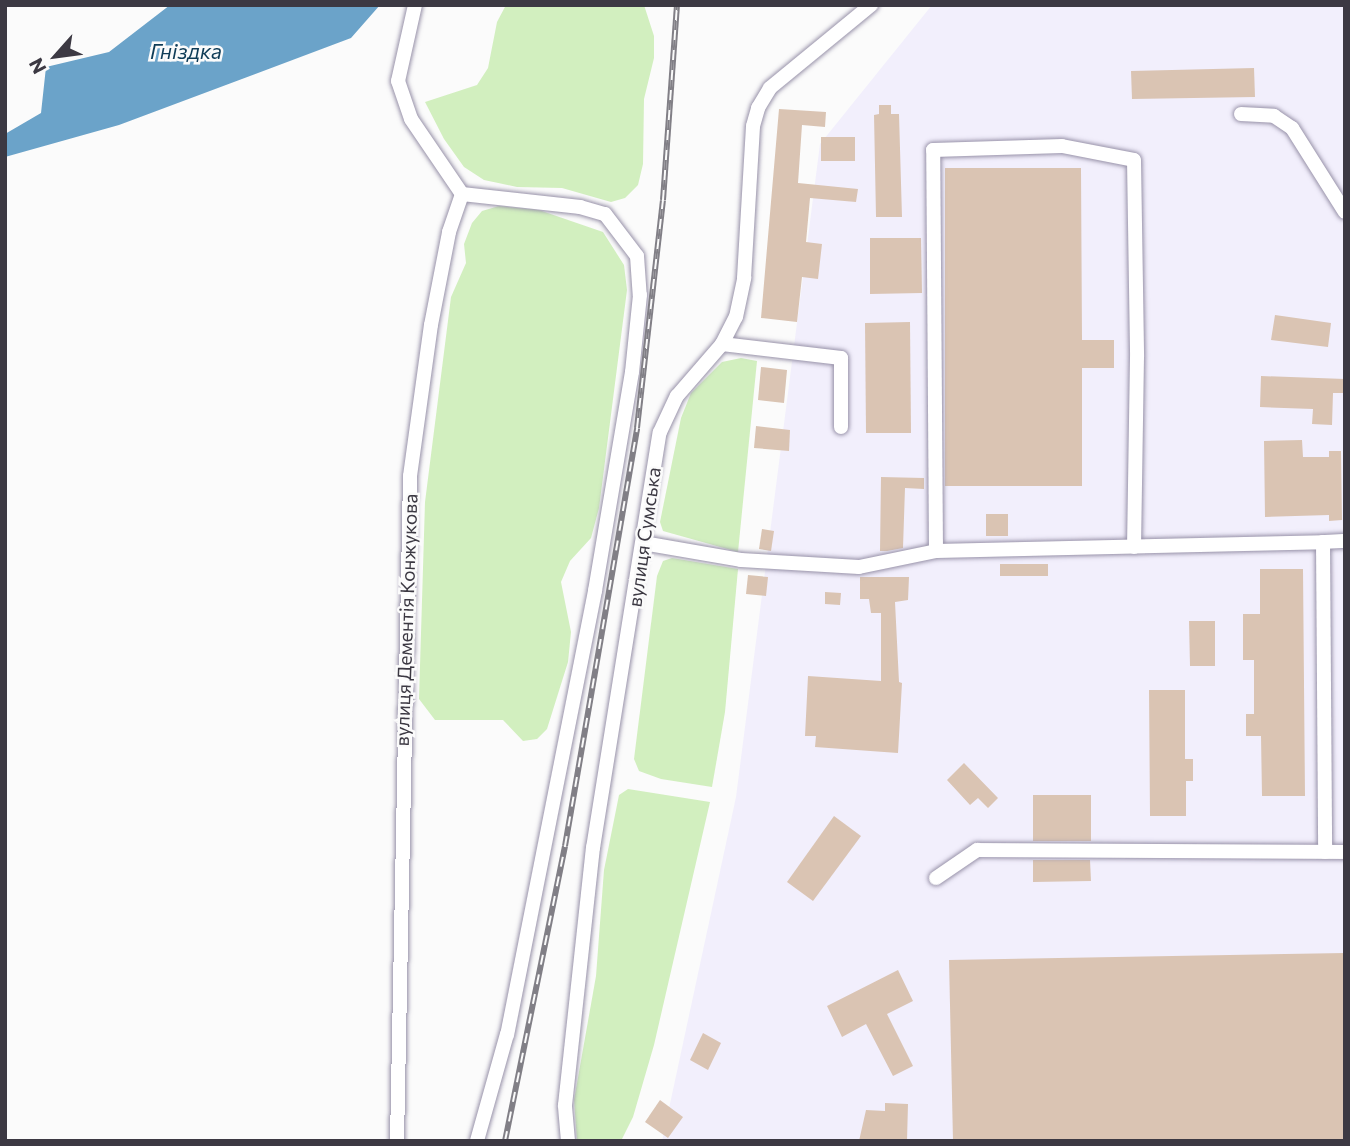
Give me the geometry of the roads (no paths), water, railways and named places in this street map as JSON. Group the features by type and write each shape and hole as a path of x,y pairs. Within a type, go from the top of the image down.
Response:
{"street":[{"path":"415,5 398,81 411,119 462,194 580,207 605,215 637,256 640,295 632,372 595,592 507,1034 477,1141"},
{"name":"вулиця Сумська","path":"568,1141 565,1105 593,848 656,449 668,409 722,344 736,317 744,278 753,127 758,108 770,89 870,5"},
{"path":"1241,114 1274,116 1292,128 1345,212"},
{"path":"936,551 933,150 1062,146 1133,160 1138,357 1134,547"},
{"name":"вулиця Дементія Конжукова","path":"397,1141 410,476 431,325 449,232 462,194"},
{"path":"722,344 841,358 841,428"},
{"path":"643,543 741,560 859,567 936,551 1345,541"},
{"path":"1323,542 1325,852"},
{"path":"936,878 977,850 1345,852"}],"water":[{"name":"Гніздка","path":"170,5 380,5 351,38 119,125 5,157 5,134 41,113 46,67 109,52"}],"railway":[{"path":"505,1141 565,846 637,428 663,200 677,5"}]}
